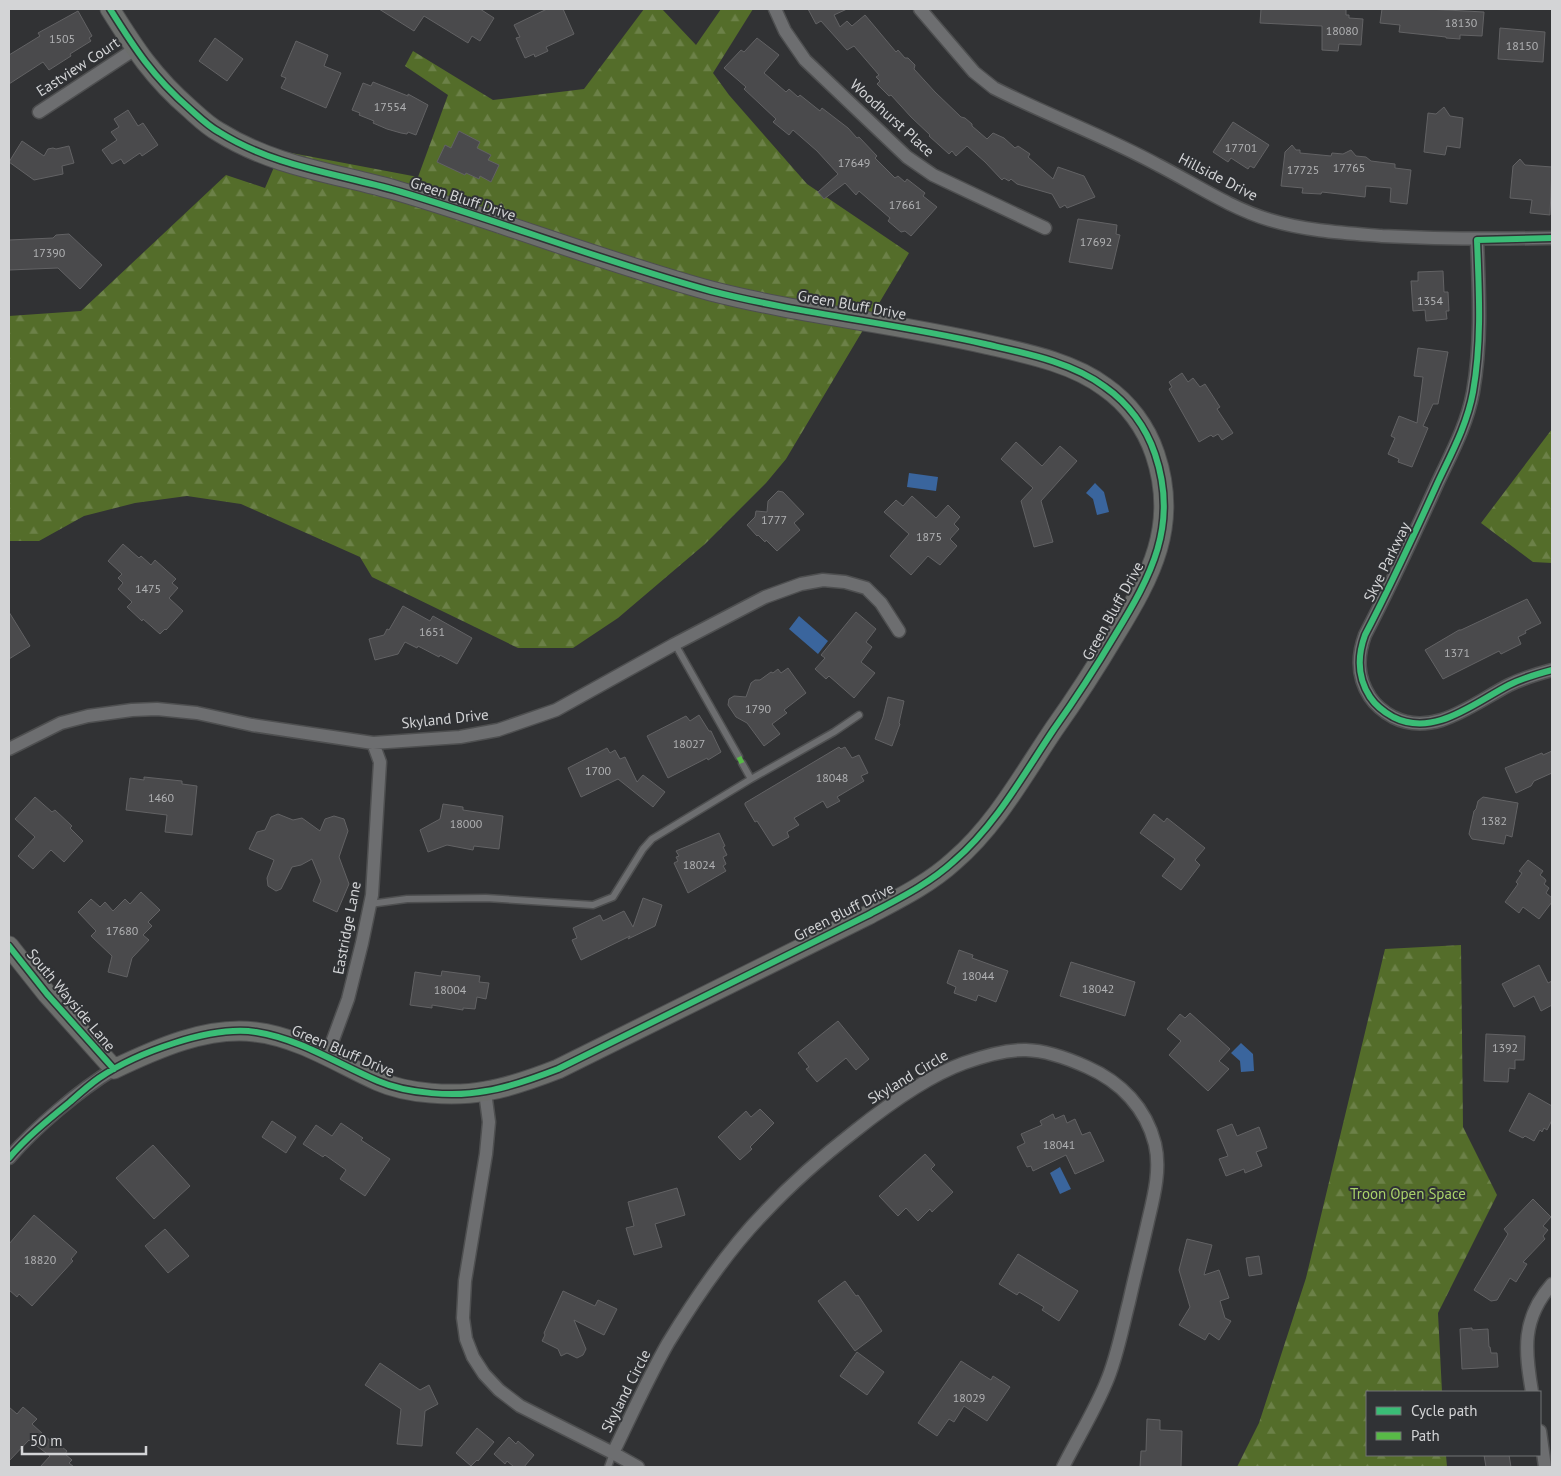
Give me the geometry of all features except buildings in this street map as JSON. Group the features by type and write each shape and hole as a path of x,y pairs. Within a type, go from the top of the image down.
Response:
{"street":[{"name":"Green Bluff Drive","path":"9,1158 27,1137 98,1079 114,1069 185,1040 218,1033 255,1032 281,1038 399,1088 456,1094 485,1092 523,1082 558,1069 868,915 914,890 954,862 993,820 1089,679 1141,593 1154,564 1162,531 1165,507 1163,482 1157,458 1147,435 1128,408 1104,386 1079,371 1006,349 944,335 719,293 692,286 399,191 282,162 241,145 204,122 159,80 135,49 110,9"},
{"name":"Woodhurst Place","path":"775,9 785,31 805,60 907,157 933,175 1045,228"},
{"name":"Hillside Drive","path":"920,9 974,72 994,88 1158,164 1189,183 1269,220 1323,231 1395,237 1477,240 1552,238"},
{"name":"Eastview Court","path":"39,112 135,49"},
{"name":"Skye Parkway","path":"1477,240 1480,317 1479,356 1467,416 1398,571 1365,635 1360,649 1359,670 1368,693 1384,712 1400,720 1424,724 1442,720 1511,684 1532,675 1552,670"},
{"name":"Skyland Drive","path":"9,749 61,723 112,712 157,709 197,713 252,725 373,743 460,737 498,730 556,710 764,597 801,584 823,580 845,582 866,588 881,603 899,631"},
{"name":"Eastridge Lane","path":"327,1056 348,999 370,904 380,762 373,743"},
{"name":"South Wayside Lane","path":"9,946 47,994 114,1069"},
{"name":"Skyland Circle","path":"613,1453 667,1345 722,1262 762,1214 826,1154 897,1100 963,1063 1007,1051 1025,1049 1046,1051 1084,1066 1112,1080 1124,1090 1135,1103 1150,1127 1156,1147 1158,1166 1155,1192 1144,1241 1107,1381 1063,1467"},
{"name":"Skyland Circle","path":"485,1092 489,1122 486,1154 464,1281 463,1318 466,1339 473,1357 484,1374 499,1390 520,1406 638,1467"},
{"path":"1532,1391 1526,1363 1529,1324 1552,1284"},
{"path":"1541,1438 1545,1467"}],"lane":[{"path":"675,644 751,779"},
{"path":"370,904 407,899 486,898 593,905 613,897 643,848 652,839 751,779 834,732 859,715"},
{"path":"608,1467 613,1453"}],"green space":[{"path":"644,9 662,9 696,45 721,9 753,9 713,73 729,95 807,184 909,253 786,459 766,483 705,544 618,618 573,648 518,648 372,577 360,557 241,504 187,496 135,503 84,516 39,541 9,541 9,316 81,311 226,175 265,188 281,151 418,177 448,95 405,66 413,51 493,100 584,89"},
{"path":"1552,429 1552,563 1533,562 1481,523"},
{"name":"Troon Open Space","path":"1461,945 1463,1127 1497,1195 1438,1313 1442,1391 1366,1391 1366,1456 1446,1456 1447,1467 1237,1467 1259,1423 1306,1278 1385,949"}],"water":[{"path":"909,473 938,477 936,491 907,487"},
{"path":"1095,483 1104,492 1109,512 1097,515 1093,499 1086,493"},
{"path":"799,616 828,641 818,654 789,629"},
{"path":"1241,1043 1253,1054 1254,1071 1241,1072 1240,1061 1231,1053"},
{"path":"1060,1167 1071,1189 1060,1194 1050,1173"}],"marked path":[{"path":"739,757 742,763"}],"cycle path":[{"path":"9,1158 46,1122 99,1078 133,1059 174,1043 218,1033 238,1031 272,1035 303,1046 378,1081 403,1089 460,1094 514,1085 558,1069 902,897 924,884 954,861 983,832 1008,799 1101,659 1140,592 1158,549 1162,527 1164,504 1162,480 1147,434 1121,400 1092,378 1078,371 1047,359 985,344 779,306 711,291 671,280 398,191 306,168 262,153 240,144 215,130 165,86 128,37 110,9"},
{"path":"1552,238 1477,240 1479,335 1476,373 1470,404 1463,428 1365,635 1360,659 1363,682 1372,700 1380,709 1393,717 1408,722 1424,723 1453,716 1514,683 1552,670"},
{"path":"9,946 47,994 114,1069"}]}
